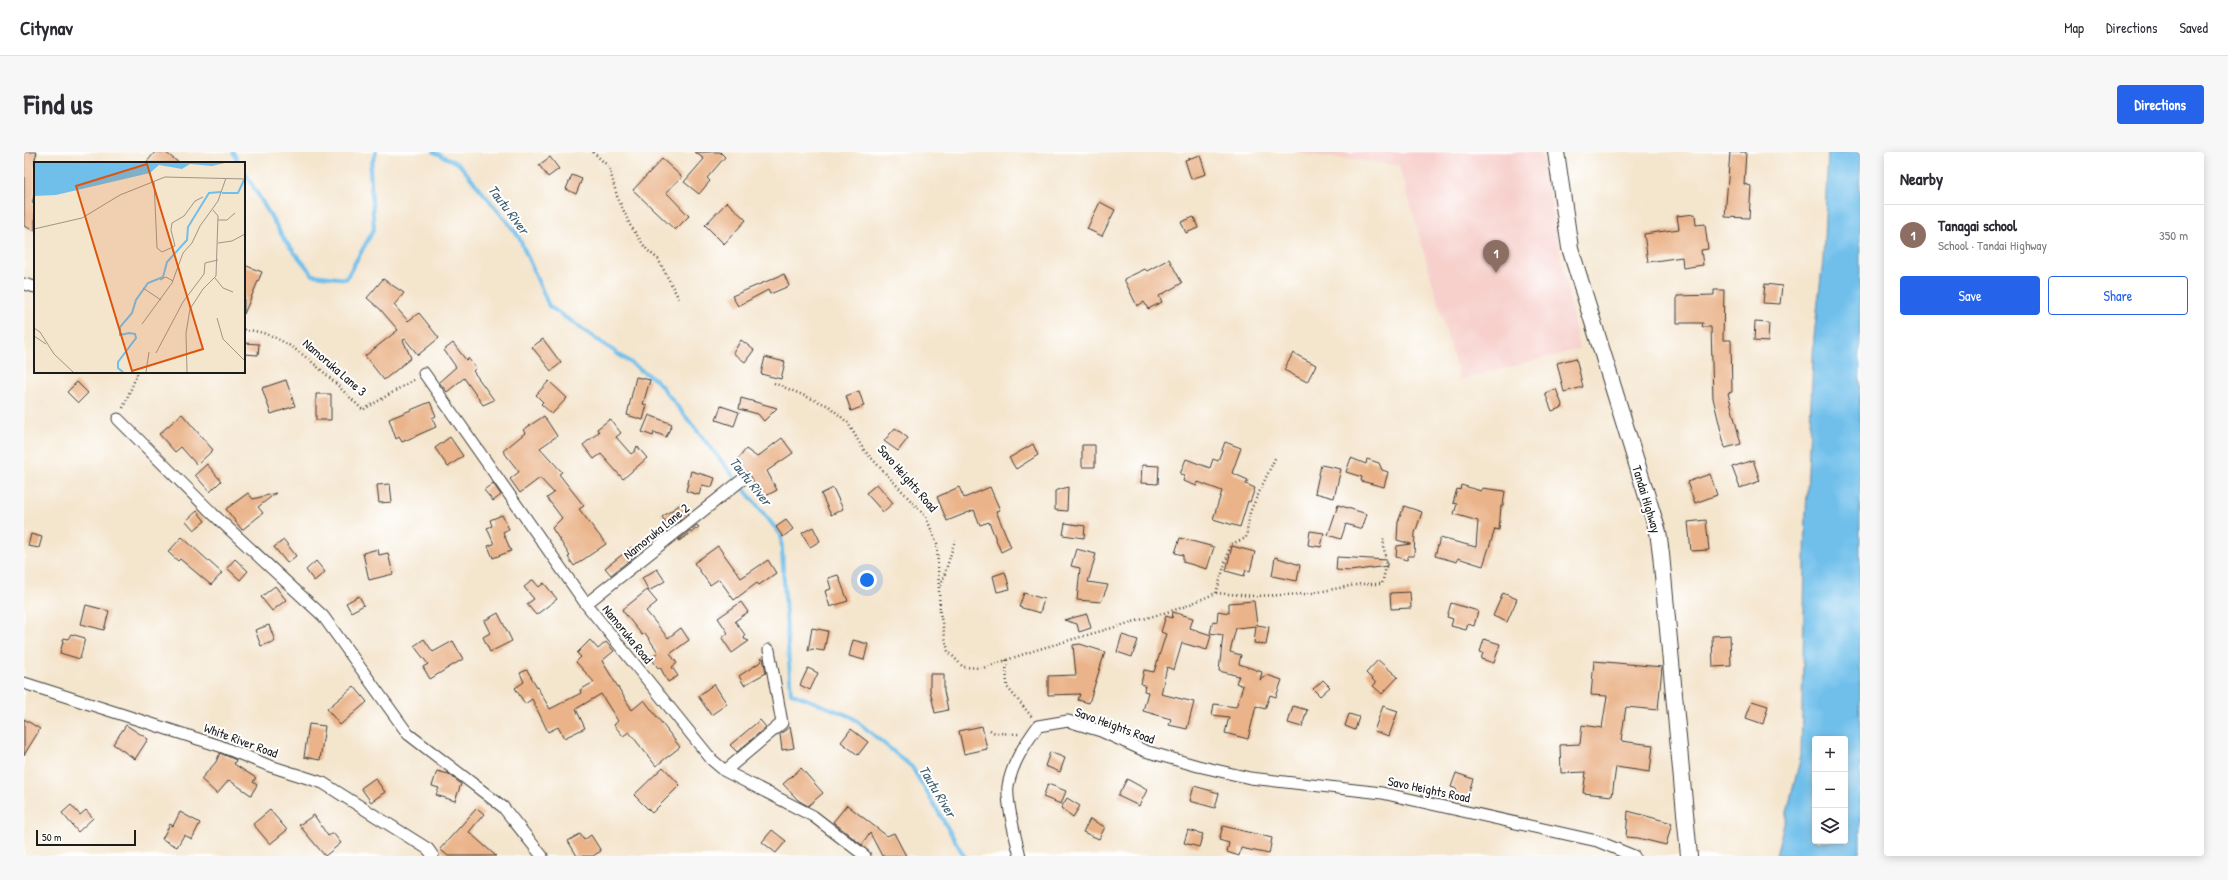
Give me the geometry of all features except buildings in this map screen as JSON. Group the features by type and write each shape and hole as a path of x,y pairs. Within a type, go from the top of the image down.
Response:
{"main road":[{"name":"Tandai Highway","path":"1556,152 1570,248 1658,532 1689,856"}],"street":[{"path":"24,284 34,287"},
{"name":"Namoruka Road","path":"424,373 586,604 707,754 725,771 813,816 865,856"},
{"path":"118,418 213,514 323,616 408,734 503,807 542,856"},
{"name":"Namoruka Lane 2","path":"586,604 743,479"},
{"path":"725,771 782,723 769,650"},
{"name":"White River Road","path":"24,683 220,746 270,766 323,783 428,850 433,856"},
{"name":"Savo Heights Road","path":"1035,730 1068,721 1100,731 1145,751 1198,766 1250,778 1382,793 1597,841 1634,856"},
{"path":"1020,856 1014,834 1008,787 1020,750 1035,730"}],"path":[{"path":"593,152 609,168 616,196 630,225 647,250 658,259 679,299"},
{"name":"Namoruka Lane 3","path":"245,330 277,338 319,369 363,410 424,373"},
{"path":"118,418 138,373"},
{"name":"Savo Heights Road","path":"774,383 829,406 848,423 863,449 926,517 937,544 940,613 948,651 963,667 983,668 1039,649 1181,608 1216,593"},
{"path":"1276,456 1250,512 1246,538 1231,544 1216,593 1254,596 1307,594 1361,584 1382,584 1386,567 1383,537"},
{"path":"940,590 955,540"},
{"path":"990,730 995,733 1035,730 1007,687 1006,660"}],"shaded area":[{"path":"1284,152 1541,152 1579,349 1460,380 1399,165"}],"water":[{"path":"1828,152 1860,152 1860,856 1776,856 1801,756 1806,513 1814,336 1823,260"}],"waterway":[{"name":"Tautu River","path":"233,152 238,162"},
{"name":"Tautu River","path":"245,173 286,242 313,275 346,279 374,229 370,169 376,152"},
{"name":"Tautu River","path":"434,152 459,164 518,235 549,306 657,381 781,535 791,693 852,717 912,767 964,856"}],"place":[{"name":"Tanagai school","path":"1496,273"}]}
